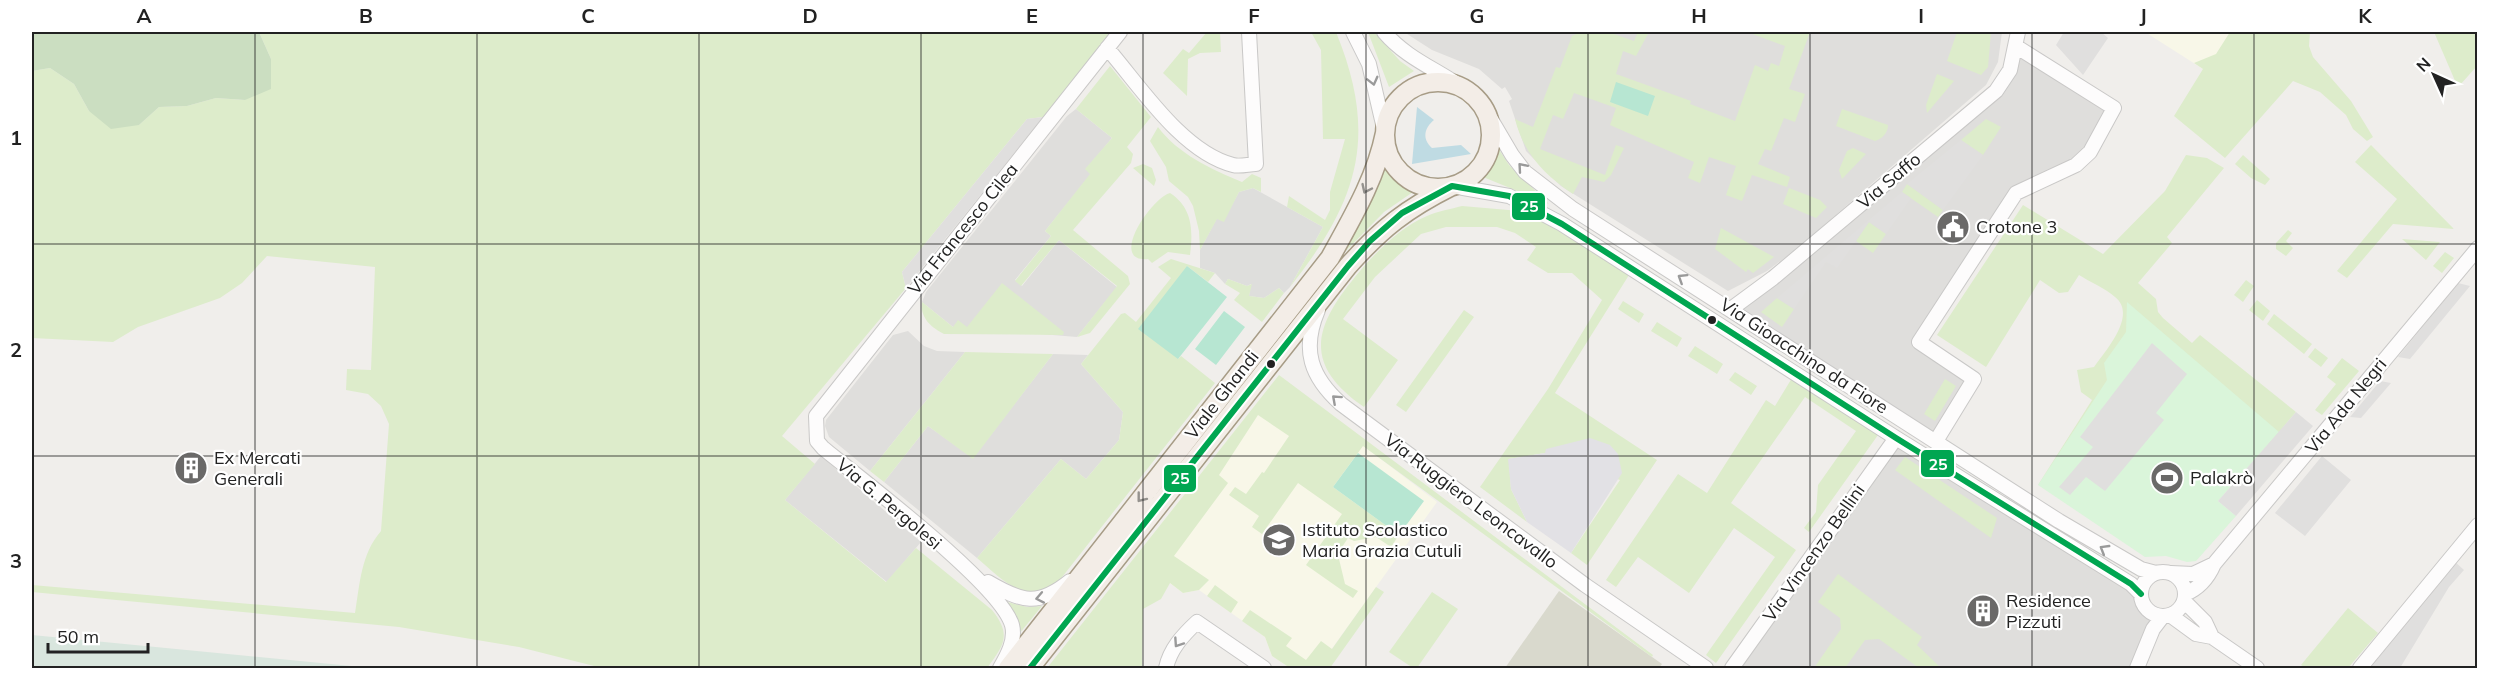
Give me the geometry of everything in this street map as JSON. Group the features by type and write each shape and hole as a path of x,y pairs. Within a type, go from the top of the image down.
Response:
{"main road":[{"path":"1449,82 1463,88 1482,104 1489,119 1491,136 1488,153 1480,167 1467,179 1452,186 1438,188 1411,180 1391,161 1385,134 1387,118 1394,104 1418,85 1449,82"},
{"name":"Viale Ghandi","path":"1008,669 1330,258 1369,182 1380,157 1385,134"},
{"name":"Viale Ghandi","path":"1030,669 1326,292 1388,225 1409,208 1452,186"}],"street":[{"name":"Via Francesco Cilea","path":"815,429 816,416 826,400 1120,32"},
{"path":"1107,48 1171,124 1200,149 1234,165 1256,164 1249,32"},
{"path":"1353,32 1369,64 1385,134"},
{"path":"1384,32 1396,46 1463,88"},
{"name":"Via Saffo","path":"1731,309 1990,97 2010,70 2017,47 2018,32"},
{"path":"1935,441 1974,379 1919,342 2016,193 2076,165 2090,152 2114,108 2017,47"},
{"name":"Via Gioacchino da Fiore","path":"1482,104 1512,155 1538,183 1573,209 2109,552 2141,569 2163,573"},
{"name":"Via Gioacchino da Fiore","path":"1452,186 1486,190 1526,203 2131,584 2141,594"},
{"name":"Via Ada Negri","path":"2184,598 2201,585 2214,564 2478,248"},
{"name":"Via Ruggiero Leoncavallo","path":"1326,292 1313,323 1310,341 1314,373 1329,393 1585,585 1706,669"},
{"name":"Via G. Pergolesi","path":"815,429 817,441 823,448 972,573"},
{"name":"Via Vincenzo Bellini","path":"1732,669 1896,438"},
{"path":"2360,669 2478,525"},
{"path":"972,573 1012,596 1040,600 1056,593 1071,581 1101,549"},
{"path":"2212,637 2196,634 2145,607 2141,594 2145,582 2163,573 2193,574 2214,564"},
{"path":"972,573 1000,602 1012,627 1010,648 1000,669"},
{"path":"2137,669 2161,614 2181,607 2184,598 2181,581 2163,573"},
{"path":"2184,598 2205,622 2212,637 2248,666"},
{"path":"1166,669 1168,659 1180,638 1197,622 1264,669"}],"shaded area":[{"path":"1404,32 2002,32 1998,62 1986,85 1794,251 1767,271 1728,291 1561,186 1526,151 1509,101 1512,99 1505,87 1502,89 1479,69 1432,50"},
{"path":"2064,32 2101,32 2108,38 2083,75 2056,45"},
{"path":"2145,32 2283,32 2203,69"},
{"path":"2017,47 2114,108 2090,152 2016,193 1920,342 1974,379 1936,441 1731,309 1977,108"},
{"path":"1076,109 1112,138 1086,169 1091,174 1045,231 1051,236 1015,280 1022,286 1059,240 1117,287 1077,337 953,327 922,302 926,292 1067,116"},
{"path":"1043,117 906,288 902,272 1027,119"},
{"path":"1961,140 1983,155 1943,210 1907,184"},
{"path":"1253,188 1323,227 1290,287 1284,293 1279,288 1264,298 1249,296 1251,284 1247,286 1228,279 1225,284 1215,273 1200,268 1200,250 1217,218 1223,221 1239,192"},
{"path":"1902,192 1911,198 1886,234 1869,222 1837,268 1826,262 1794,309 1777,298"},
{"path":"2458,283 2470,286 2410,359 2398,357"},
{"path":"908,331 924,346 937,351 965,352 870,471 829,437 825,426 826,420 893,335"},
{"path":"2152,343 2187,374 2156,413 2164,420 2105,491 2086,477 2070,495 2059,487 2093,447 2080,437"},
{"path":"1053,354 1088,355 1081,364 1123,412 1119,440 1086,479 1061,459 977,558 884,482 928,426 973,458"},
{"name":"Istituto Scolastico Maria Grazia Cutuli","path":"1276,379 1437,502 1318,668 1290,668 1272,656 1265,637 1199,590 1183,593 1135,557"},
{"path":"2380,381 2391,383 2361,418 2350,417"},
{"path":"2296,412 2313,426 2236,516 2218,501"},
{"path":"1590,438 1610,445 1618,454 1622,473 1571,553 1527,522 1511,489 1508,459 1545,453 1546,449"},
{"path":"1896,438 2141,594 2145,607 2150,612 2153,629 2137,668 1732,668"},
{"path":"821,456 921,542 887,582 785,500"},
{"path":"2322,456 2351,480 2305,536 2275,513"},
{"path":"2454,561 2464,570 2449,587 2400,668 2367,668"},
{"path":"1559,591 1662,664 1659,668 1505,668"},
{"path":"32,635 372,668 32,668"}],"green space":[{"path":"32,32 259,32 271,59 271,89 245,100 216,98 187,106 159,107 139,125 111,129 89,111 74,84 50,68 32,71"},
{"path":"259,32 1112,32 1043,117 1027,119 902,272 906,288 782,436 815,464 785,500 886,582 916,548 992,610 1004,633 998,653 987,668 602,668 519,647 399,627 32,592 32,585 355,613 365,559 381,531 389,424 381,406 368,394 346,390 347,369 371,370 375,267 267,256 242,283 220,298 138,327 113,342 32,338 32,71 50,68 74,84 89,111 139,125 159,107 187,106 216,98 245,100 271,59"},
{"path":"1207,32 1220,32 1221,52 1200,53 1188,59 1187,96 1163,73 1183,49 1189,53"},
{"path":"1311,32 1336,32 1349,70 1357,104 1358,136 1355,167 1346,196 1332,226 1290,287 1323,227 1287,207 1289,196 1325,220 1330,210 1330,192 1345,139 1323,139 1321,50"},
{"path":"1368,32 1374,32 1400,61 1414,71 1389,87"},
{"path":"1581,32 1608,32 1634,41 1638,32 1649,32 1636,56 1623,51 1616,74 1691,101 1690,104 1735,121 1755,65 1768,71 1771,63 1779,66 1785,46 1747,32 1810,32 1789,89 1805,94 1795,122 1784,118 1771,151 1765,149 1758,164 1790,177 1787,187 1752,175 1742,201 1726,195 1736,166 1709,157 1700,183 1688,178 1694,162 1610,125 1616,108 1574,93 1563,119 1553,115 1540,149 1605,175 1616,145 1624,148 1611,175 1604,182 1582,177 1573,194 1563,187 1536,162 1523,142 1515,119 1533,127 1556,67 1560,68 1572,36"},
{"path":"1957,32 1991,32 1988,67 1981,75 1947,61"},
{"path":"2230,32 2310,32 2309,46 2313,57 2351,101 2373,137 2367,141 2353,129 2346,115 2320,92 2293,81 2225,158 2174,116 2203,69 2194,63 2216,54"},
{"path":"2434,32 2477,32 2477,66 2460,85 2456,83"},
{"path":"1110,66 1151,117 1127,147 1133,154 1131,163 1073,230 1128,276 1130,284 1090,333 1077,337 1117,286 1059,240 1021,286 1015,281 1051,236 1045,231 1090,174 1085,169 1112,138 1076,109"},
{"path":"1937,74 1954,81 1927,113 1926,105"},
{"path":"1616,82 1655,96 1648,116 1610,102"},
{"path":"1842,109 1888,125 1886,133 1875,141 1836,126"},
{"path":"1986,119 2001,127 1983,155 1961,140"},
{"path":"1158,127 1185,153 1219,172 1242,182 1252,174 1261,178 1261,192 1253,188 1239,192 1224,222 1217,219 1200,250 1199,231 1193,206 1188,197 1169,181 1166,167 1150,141"},
{"path":"2371,145 2454,229 2393,224 2347,278 2337,271 2397,199 2355,162"},
{"path":"1498,148 1509,165 1549,204 1483,177 1495,160"},
{"path":"1853,148 1866,154 1842,179 1839,170 1847,151"},
{"path":"2186,155 2207,158 2224,168 2167,237 2172,243 2138,283 2156,299 2158,312 2163,318 2192,343 2200,335 2296,412 2269,444 2038,485 2092,400 2081,392 2077,370 2094,367 2112,343 2121,323 2123,313 2121,305 2111,294 2079,275 2068,292 2059,293 2040,280 1986,367 1937,335 2023,205 2103,254 2165,191"},
{"path":"2243,155 2270,179 2265,185 2251,178 2235,164"},
{"path":"1143,164 1152,168 1156,180 1154,186 1133,168"},
{"path":"1384,166 1395,179 1413,192 1384,212 1342,255"},
{"path":"1907,184 1943,210 1938,217 1902,192"},
{"path":"1789,188 1820,200 1827,207 1816,218 1783,204"},
{"path":"1170,193 1183,206 1190,221 1190,255 1168,252 1152,263 1148,259 1137,258 1132,251 1132,241 1136,230 1152,206"},
{"path":"1462,206 1520,211 1540,219 1629,275 1555,393 1657,460 1587,565 1571,553 1620,480 1545,453 1509,459 1511,489 1527,522 1480,487 1548,389 1602,300 1572,273 1548,273 1527,260 1536,247 1515,233 1497,227 1446,227 1421,234 1375,277 1343,319 1398,360 1364,407 1343,390 1330,374 1323,358 1321,342 1325,325 1345,290 1367,263 1390,240 1418,220"},
{"path":"1869,222 1886,234 1873,253 1856,241"},
{"path":"1721,228 1774,257 1753,273 1748,269 1746,272 1715,249"},
{"path":"2288,230 2292,233 2286,241 2293,248 2286,256 2276,249 2276,243"},
{"path":"2402,239 2440,242 2426,260"},
{"path":"2445,252 2454,258 2442,273 2433,266"},
{"path":"1171,259 1215,273 1208,282 1187,266 1178,359 1181,356 1215,383 1059,581 1036,591 1015,588 977,558 1061,459 1086,479 1119,440 1123,412 1081,364 1121,314 1125,313 1136,322 1171,278 1158,267"},
{"path":"1187,266 1227,297 1178,359 1138,329"},
{"path":"1228,279 1247,286 1252,284 1249,296 1264,298 1279,288 1284,293 1262,322 1234,300 1240,293 1225,284"},
{"path":"2246,280 2254,286 2243,302 2234,295"},
{"path":"1002,283 1064,332 1063,335 944,334 931,325 923,313 922,302 953,327 958,320 967,327"},
{"path":"1777,298 1794,309 1782,327 1761,312"},
{"path":"2257,300 2270,311 2263,321 2249,310"},
{"path":"1623,301 1644,314 1639,323 1618,309"},
{"path":"2127,302 2279,432 2218,501 2236,516 2196,561 2187,562 2166,556 2145,557 2038,485 2107,380 2104,363 2126,332"},
{"path":"1464,310 1474,317 1406,412 1396,405"},
{"path":"1224,311 1245,327 1216,365 1195,349"},
{"path":"2274,314 2312,344 2304,354 2267,324"},
{"path":"1657,322 1682,338 1677,347 1651,331"},
{"path":"1695,346 1723,364 1717,374 1688,356"},
{"path":"2315,348 2328,358 2321,367 2308,357"},
{"path":"965,352 1053,354 973,459 928,426 884,482 870,471"},
{"path":"2342,358 2359,371 2322,415 2315,410 2336,384 2327,377"},
{"path":"1735,372 1757,386 1751,395 1729,380"},
{"path":"1279,375 1653,655 1652,657 1363,446 1333,487 1399,535 1391,547 1376,537 1354,541 1348,538 1336,556 1339,559 1345,584 1358,591 1353,598 1306,565 1342,514 1298,483 1262,534 1252,527 1259,516 1229,495 1235,487 1246,494 1262,472 1264,473 1289,436 1258,415 1219,475 1228,483 1174,556 1209,580 1199,590 1183,593 1170,583 1161,599 1143,609 1142,668 1047,668"},
{"path":"1792,378 1878,435 1809,532 1804,528 1816,512 1818,485 1856,431 1805,397 1731,503 1796,550 1716,663 1706,655 1775,557 1734,528 1689,593 1638,557 1616,587 1606,580 1678,474 1707,493 1766,400 1775,406"},
{"path":"1945,379 1956,386 1935,421 1924,414"},
{"path":"1358,453 1424,501 1399,535 1333,487"},
{"path":"1905,457 1997,518 1991,538 1895,470"},
{"path":"1838,574 1922,637 1917,645 1941,668 1919,668 1879,639 1865,640 1845,668 1814,668 1841,629 1840,618 1818,602"},
{"path":"1215,585 1238,602 1231,613 1207,596"},
{"path":"1376,587 1384,592 1330,668 1290,668 1272,656 1265,637 1242,621 1250,610 1292,638 1286,646 1306,660 1321,641 1332,649"},
{"path":"1432,592 1458,609 1417,668 1413,668 1389,652"},
{"path":"1007,602 1027,607 1042,606 1019,634 1015,617"},
{"path":"2348,608 2378,633 2348,668 2306,668 2301,665"}],"water":[{"path":"1417,107 1434,120 1428,126 1426,134 1427,141 1432,148 1461,145 1471,154 1412,164"}],"transit line":[{"name":"25","path":"1030,668 1348,266 1370,241 1402,213 1452,186 1509,196 1562,224 1896,438 2131,584 2141,594"}],"place":[{"name":"Crotone 3","path":"1953,227"},
{"name":"Ex Mercati Generali","path":"191,468"},
{"name":"Palakrò","path":"2167,478"},
{"name":"Istituto Scolastico Maria Grazia Cutuli","path":"1279,540"},
{"name":"Residence Pizzuti","path":"1983,611"}]}
